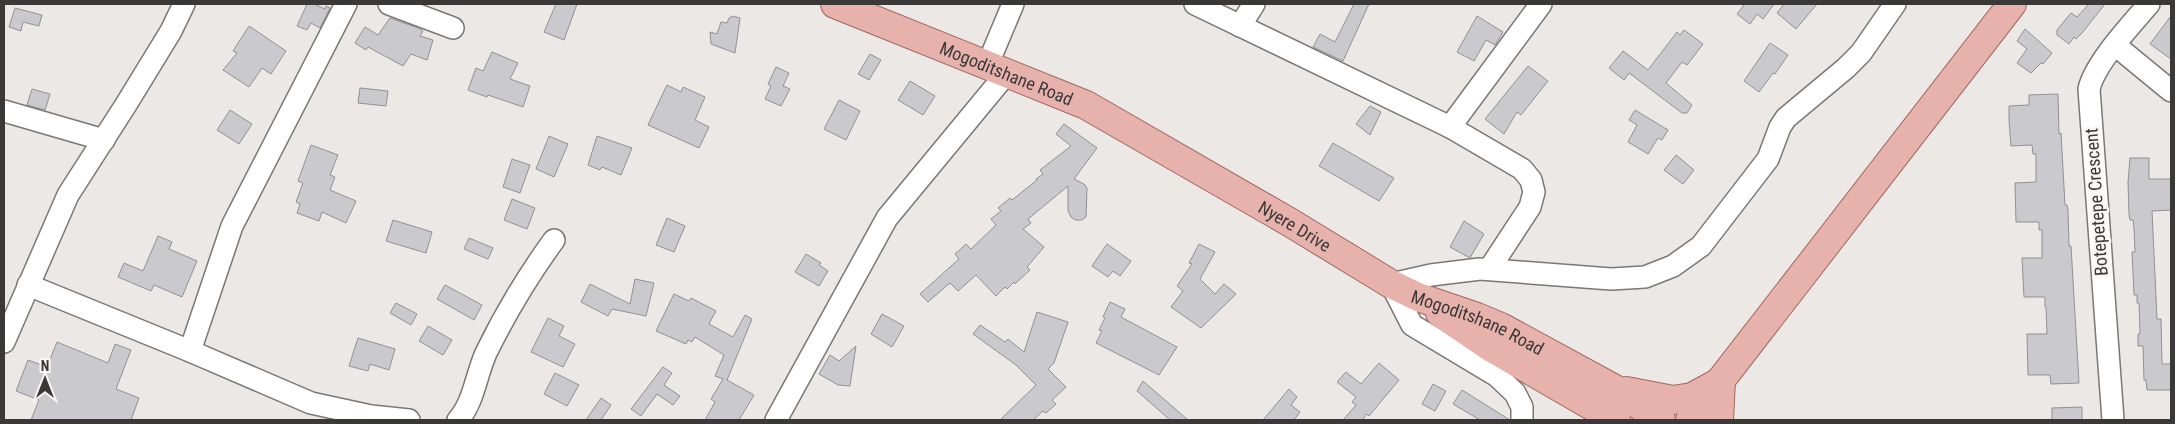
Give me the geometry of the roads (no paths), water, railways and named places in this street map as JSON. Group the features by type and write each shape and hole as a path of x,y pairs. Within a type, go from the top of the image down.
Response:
{"main road":[{"name":"Mogoditshane Road","path":"835,4 1086,105 1174,154"},
{"path":"1690,420 2012,4"},
{"name":"Nyere Drive","path":"1174,154 1391,284 1418,297"},
{"name":"Mogoditshane Road","path":"1418,297 1493,324 1613,388 1661,420"},
{"name":"Mogoditshane Road","path":"1418,297 1474,337 1616,420"},
{"path":"1613,388 1673,400 1692,397 1721,380"},
{"path":"1719,420 1721,380"}],"street":[{"path":"4,342 11,308 28,286 68,195 171,31 184,4"},
{"path":"190,351 232,226 346,4"},
{"path":"388,4 453,28"},
{"path":"776,420 887,218 996,70 1013,4"},
{"path":"1195,4 1450,127 1522,170 1531,180 1534,192 1530,206 1490,268"},
{"path":"1240,26 1254,4"},
{"path":"1450,127 1541,4"},
{"path":"1522,420 1522,407 1515,393 1497,376 1412,325 1391,284 1431,275 1490,268 1611,279 1645,277 1673,266 1701,246 1762,167 1768,159 1780,127 1786,118 1856,58 1895,4"},
{"name":"Botepetepe Crescent","path":"2113,420 2088,100 2091,80 2115,45 2148,4"},
{"path":"2115,45 2171,91"},
{"path":"4,111 104,140"},
{"path":"458,420 466,411 485,355 511,304 554,240"},
{"path":"28,286 190,351 312,403 371,416 409,420"}]}
